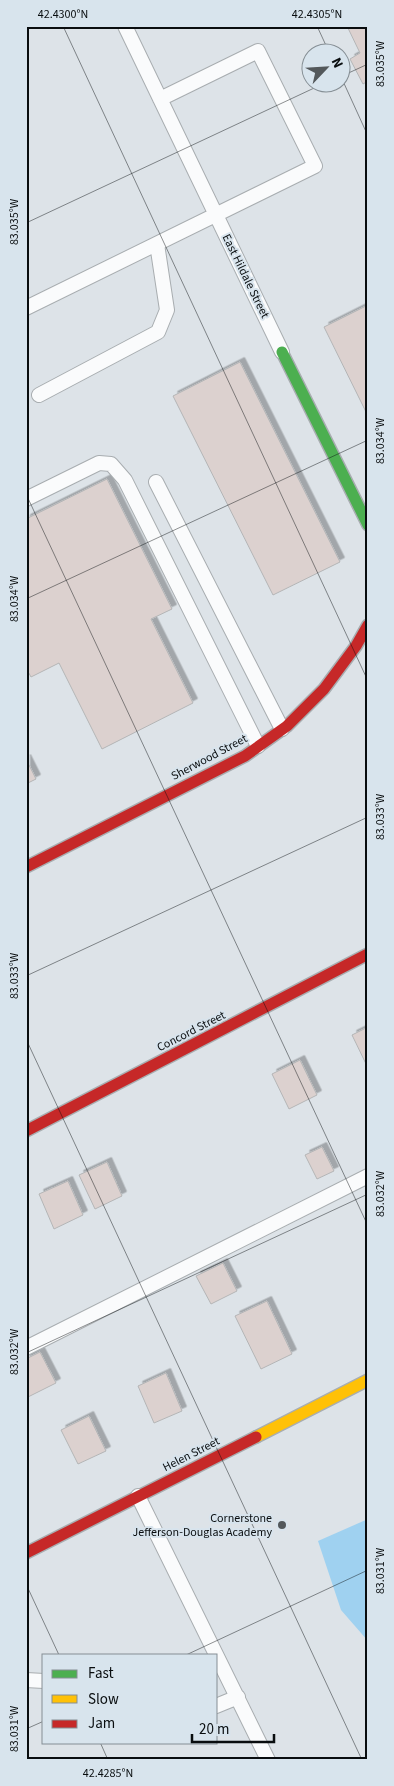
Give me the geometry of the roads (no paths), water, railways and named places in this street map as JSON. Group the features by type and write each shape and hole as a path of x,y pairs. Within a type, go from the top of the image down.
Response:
{"street":[{"name":"East Hildale Street","path":"282,352 368,525"},
{"name":"Sherwood Street","path":"26,867 245,756 282,729 324,689 356,646 368,625"},
{"name":"Concord Street","path":"26,1131 368,954"},
{"name":"Helen Street","path":"26,1553 368,1380"}],"lane":[{"name":"East Hildale Street","path":"125,26 282,352"},
{"path":"26,308 315,166 258,52 160,99"},
{"path":"39,395 158,332 166,310 157,244"},
{"path":"26,499 99,463 111,464 125,480 258,746"},
{"path":"156,482 282,729"},
{"path":"26,1348 368,1176"},
{"path":"138,1496 217,1654"},
{"path":"218,1657 268,1760"},
{"path":"26,1680 42,1681"},
{"path":"218,1705 238,1697"}],"place":[{"name":"Cornerstone Jefferson-Douglas Academy","path":"282,1525"}]}
